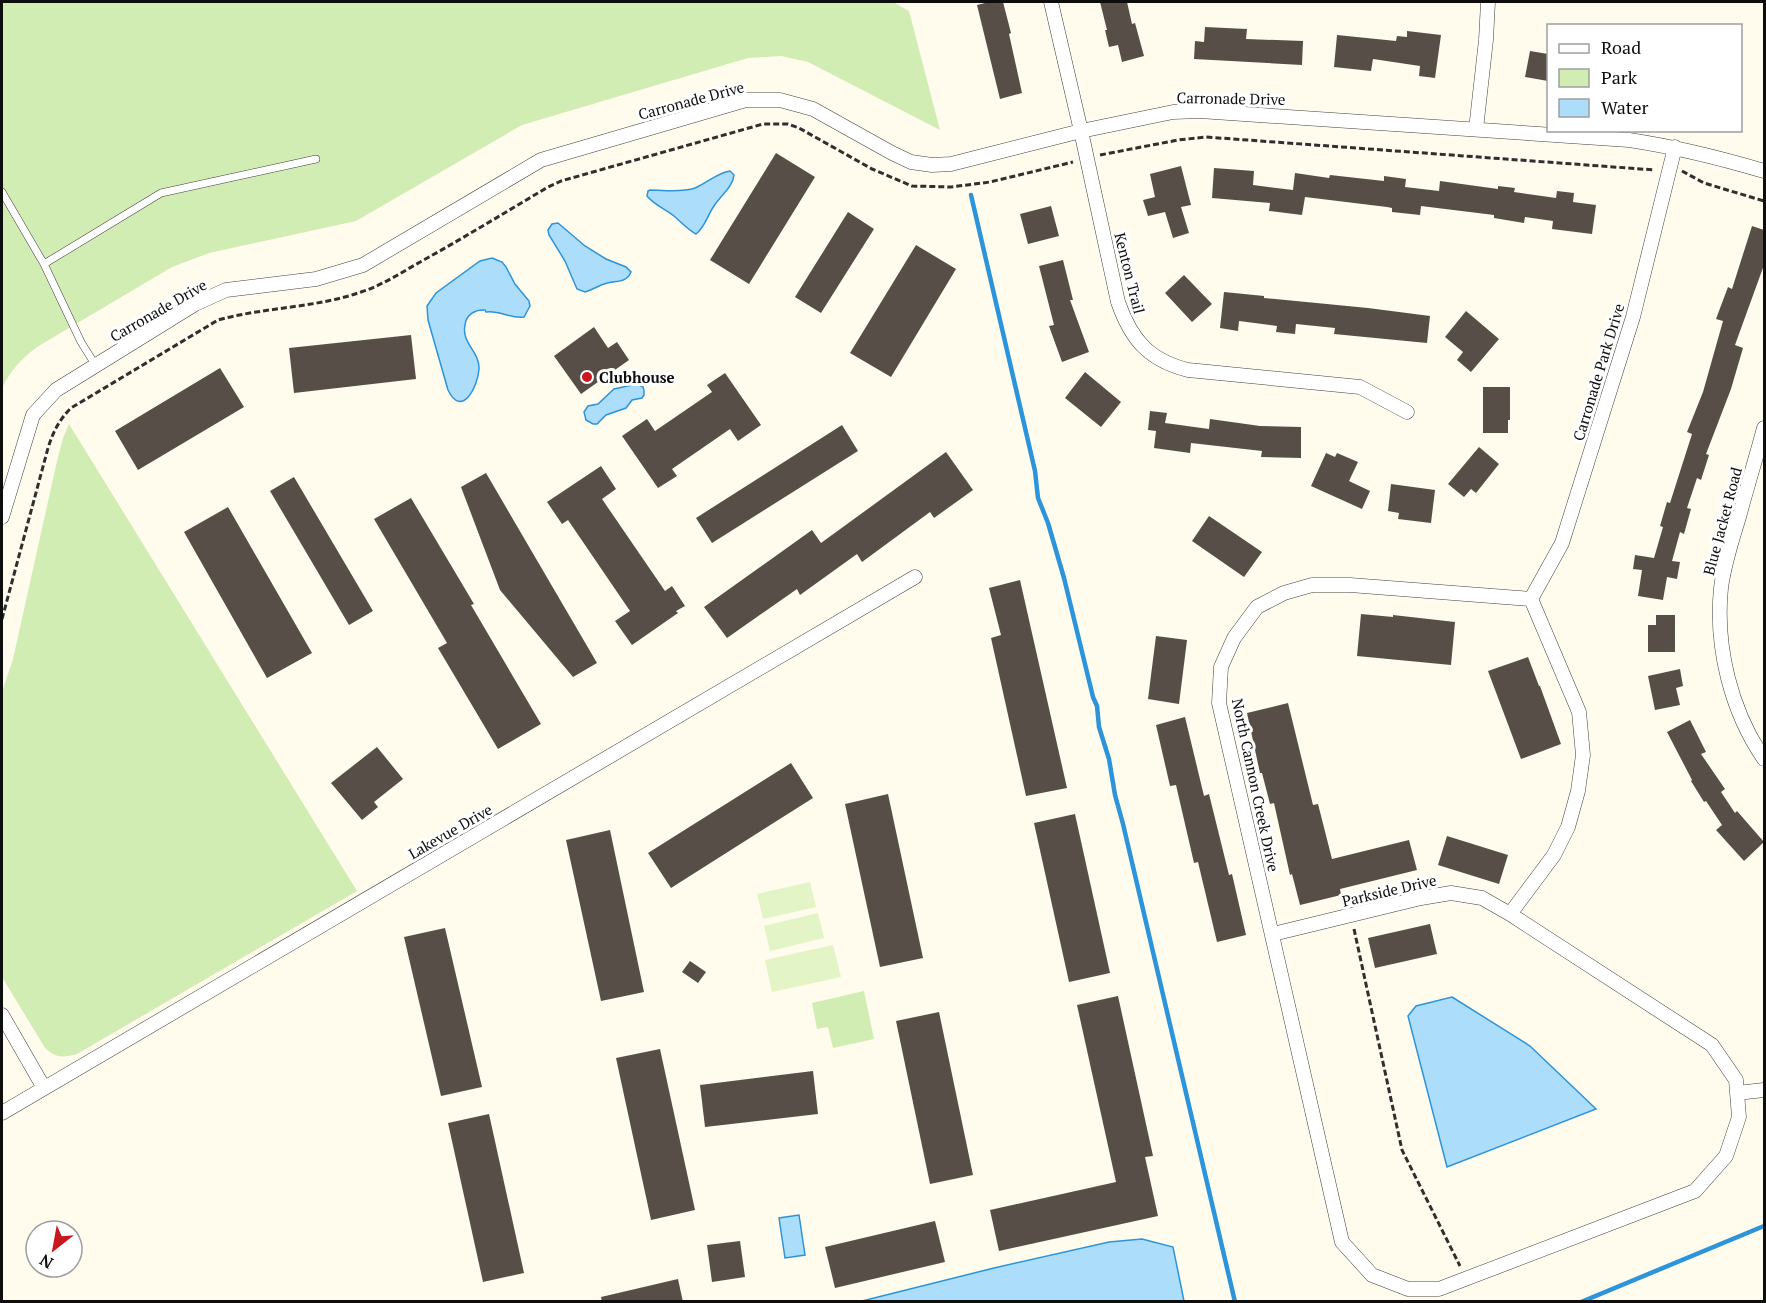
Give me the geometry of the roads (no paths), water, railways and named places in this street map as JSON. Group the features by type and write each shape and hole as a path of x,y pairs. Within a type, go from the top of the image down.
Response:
{"street":[{"name":"Kenton Trail","path":"1051,2 1118,302 1128,328 1141,345 1163,361 1188,370 1360,387 1407,411"},
{"path":"1476,129 1488,2"},
{"name":"Carronade Drive","path":"2,517 33,415 56,390 195,304 226,290 316,279 363,265 541,160 746,100 780,100 813,109 911,162 932,165 951,164 1081,131 1173,112 1200,111 1629,140 1675,147 1764,171"},
{"name":"Carronade Park Drive","path":"1531,598 1562,543 1633,317 1675,147"},
{"name":"Blue Jacket Road","path":"1764,428 1727,556 1721,589 1721,635 1726,674 1739,712 1764,759"},
{"name":"Lakevue Drive","path":"2,1113 915,577"},
{"name":"North Cannon Creek Drive","path":"1531,598 1350,585 1312,585 1284,593 1257,607 1234,638 1221,667 1220,703 1342,1242 1372,1275 1408,1289 1439,1289 1466,1279 1695,1191 1726,1156 1739,1117 1737,1093"},
{"path":"1510,914 1554,855 1568,827 1578,791 1583,755 1579,712 1531,598"},
{"name":"Parkside Drive","path":"1273,934 1421,898 1451,893 1482,898 1712,1045 1736,1080 1737,1093"},
{"path":"2,1015 44,1088"},
{"path":"1737,1093 1764,1090"}],"lane":[{"path":"44,264 160,193 316,159"},
{"path":"2,192 44,264 81,342 96,366"}],"water":[{"path":"730,171 734,175 731,184 696,234 647,196 650,190 690,190"},
{"path":"558,223 585,246 606,259 626,267 631,272 629,276 585,292 577,289 565,261 549,235 548,230 552,224"},
{"path":"492,258 502,262 506,267 530,306 524,317 485,310 469,316 464,331 477,357 479,369 472,391 464,401 459,401 453,398 448,390 428,320 427,306 436,293 480,261"},
{"path":"637,384 643,387 642,398 632,400 626,408 606,415 597,424 586,420 584,412 588,406 598,404 614,389"},
{"path":"1452,997 1530,1046 1596,1109 1447,1167 1408,1016 1416,1006"},
{"path":"799,1215 805,1255 785,1258 779,1218"},
{"path":"1142,1239 1173,1247 1184,1301 862,1301 1109,1242"}],"waterway":[{"path":"971,195 1035,471 1038,498 1064,578 1097,706 1099,727 1109,759 1115,795 1235,1302"},
{"path":"1581,1302 1764,1226"}],"place":[{"name":"Clubhouse","path":"587,377"}]}
